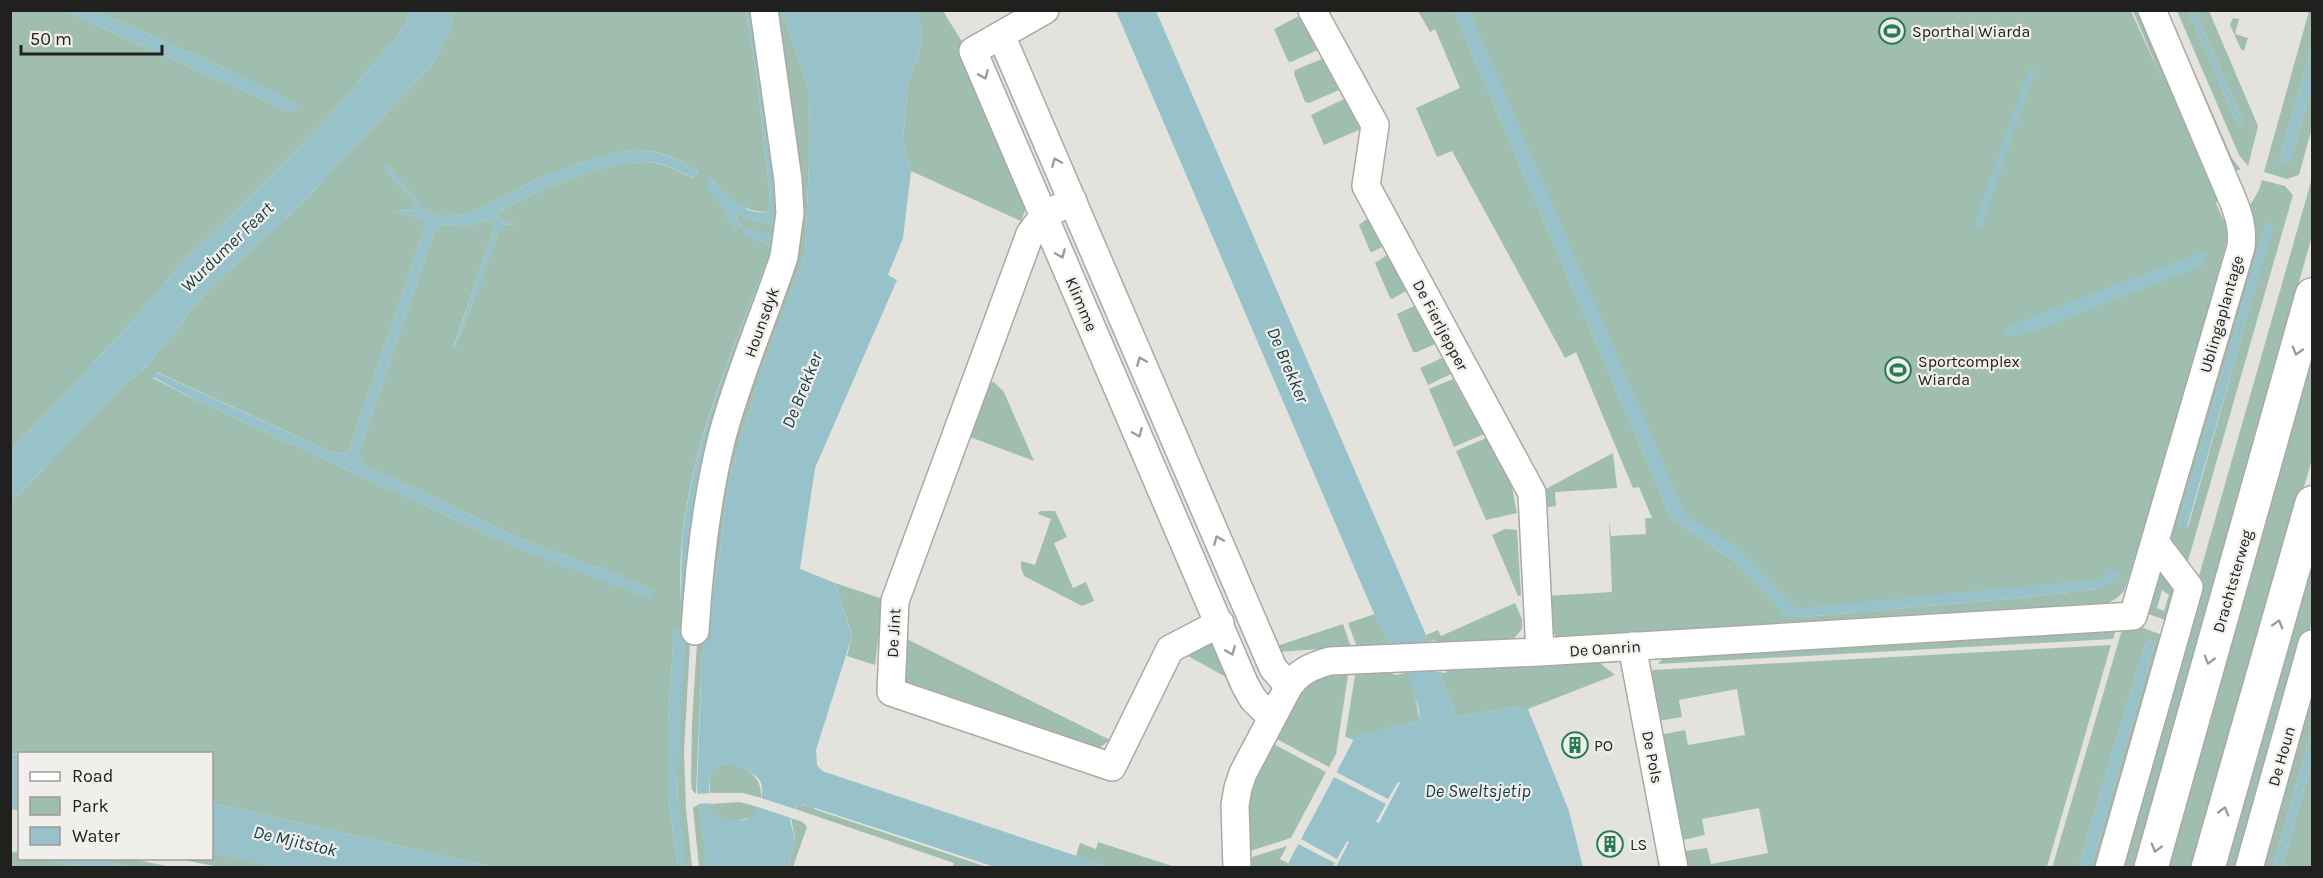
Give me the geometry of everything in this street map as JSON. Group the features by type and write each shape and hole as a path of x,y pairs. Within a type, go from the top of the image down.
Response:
{"main road":[{"name":"Drachtsterweg","path":"2151,867 2313,295"},
{"path":"2208,867 2313,503"}],"street":[{"name":"Hounsdyk","path":"695,631 705,524 713,475 723,434 784,257 788,235 788,180 764,10"},
{"name":"Klimme","path":"1045,10 973,51 1253,699 1271,717"},
{"name":"De Fierljepper","path":"1312,10 1375,125 1366,186 1532,493 1540,652"},
{"name":"Ublingaplantage","path":"2123,616 2133,616 2241,247 2242,235 2241,221 2234,203 2152,10"},
{"name":"Klimme","path":"1001,35 1273,668 1289,686"},
{"path":"1044,214 1073,201"},
{"name":"De Jint","path":"1044,214 1030,234 895,601 891,692 1112,766 1170,649 1220,623"},
{"path":"2109,867 2189,587 2155,542"},
{"path":"1204,587 1233,575"},
{"name":"De Oanrin","path":"1237,867 1235,805 1243,773 1289,686 1296,677 1316,665 1330,661 1540,652 2123,616"},
{"name":"De Houn","path":"2249,867 2313,644"},
{"name":"De Pols","path":"1632,646 1674,867"}],"green space":[{"path":"11,11 65,11 293,113 225,68 96,11 409,11 407,21 397,37 322,124 188,256 135,319 11,450"},
{"path":"454,11 746,11 757,80 771,206 769,211 755,211 731,200 710,179 706,186 719,201 734,230 741,226 736,218 739,215 776,227 781,222 782,216 754,11 761,11 783,165 786,223 779,262 719,435 701,526 690,643 684,752 686,809 692,867 686,867 678,809 679,720 686,631 681,629 674,631 668,723 668,797 678,867 492,867 213,803 213,752 18,752 18,754 11,754 11,502 124,385 145,368 207,291 302,203 434,62 449,33","holes":["633,150 651,151 683,162 698,172 693,178 659,164 642,162 622,164 577,176 499,212 497,215 499,219 515,224 504,225 499,231 456,347 454,346 495,226 491,219 467,226 445,225 434,232 358,455 363,464 512,535 602,568 654,591 651,599 517,548 153,378 157,372 329,451 338,454 348,453 426,224 423,219 393,211 419,210 419,207 384,167 384,164 390,167 411,194 429,211 447,216 476,210 545,176 567,168","744,229 777,237 779,245 731,374 714,431 702,487 689,603 681,603 681,557 686,512 695,467 722,379 771,251 763,242 743,233"]},
{"path":"917,11 943,11 964,45 1028,203 1021,221 911,171 903,140 908,80 919,55 922,36"},
{"name":"Sportcomplex Wiarda","path":"1418,11 1454,11 1671,518 1734,561 1767,593 1785,616 1803,617 2019,598 2094,589 2104,585 1793,612 1736,555 1678,516 1463,11 2131,11 2161,77 2133,11 2137,11 2218,200 2216,203 2223,219 2226,220 2228,238 2145,530 2124,591 2098,609 1562,641 1547,628 1545,596 1612,592 1609,520 1611,536 1646,534 1645,518 1652,518 1639,487 1633,488 1576,352 1565,358 1452,151 1437,157 1416,108 1460,88 1435,29 1430,32"},
{"path":"2162,11 2168,11 2232,158 2241,170 2233,170"},
{"path":"2177,11 2188,11 2238,125 2243,122 2195,11 2209,11 2258,126 2248,166 2239,155"},
{"path":"2309,11 2312,11 2312,46 2279,161 2290,164 2312,86 2312,128 2299,175 2287,179 2264,172"},
{"path":"777,16 785,19 809,92 810,138 805,254 764,363 729,477 719,558 702,655 696,794 692,790 691,782 692,722 708,527 780,282"},
{"path":"1299,16 1318,50 1291,62 1288,61 1274,29"},
{"path":"2233,18 2239,19 2235,34 2248,38 2244,51 2230,25"},
{"path":"1322,59 1339,90 1309,103 1305,102 1294,74 1295,70"},
{"path":"1344,99 1361,129 1324,145 1311,115"},
{"path":"2312,178 2312,236 2186,682 2140,867 2116,868"},
{"path":"2262,180 2285,186 2293,195 2186,568 2165,534 2249,207","holes":["2266,223 2273,225 2188,527 2178,525"]},
{"path":"1367,219 1382,247 1372,252 1359,225"},
{"path":"1387,255 1406,291 1392,299 1375,263"},
{"path":"1414,306 1435,344 1417,352 1413,352 1397,314"},
{"path":"2312,340 2312,459 2196,867 2163,868"},
{"path":"1442,358 1451,374 1428,385 1420,368"},
{"path":"1453,379 1484,434 1454,447 1429,389"},
{"path":"994,382 1004,392 1034,461 962,434 988,383"},
{"path":"1486,438 1512,487 1517,513 1486,520 1456,451"},
{"path":"1613,453 1617,488 1555,492 1556,506 1541,508 1540,492"},
{"path":"1040,511 1055,511 1067,537 1054,543 1073,588 1086,582 1094,601 1082,606 1024,576 1021,561 1035,565 1051,519 1038,514"},
{"path":"1505,529 1517,530 1521,595 1518,596 1492,535"},
{"path":"2312,538 2312,622 2243,867 2218,868"},
{"path":"2167,573 2178,598 2168,621 2146,613 2153,574","holes":["2162,590 2169,595 2164,611 2157,608"]},
{"path":"835,583 883,599 875,665 847,656 852,635"},
{"path":"1515,603 1522,619 1522,629 1509,644 1436,644 1435,640 1428,642 1426,635 1438,630 1441,636"},
{"path":"1375,614 1391,645 1357,647 1348,623"},
{"path":"1343,624 1351,647 1276,652 1274,647"},
{"path":"2117,626 2113,639 1658,664 1668,652"},
{"path":"2141,627 2162,635 2101,867 2091,867 2155,642 2147,639 2078,867 2052,868 2121,633 2124,628"},
{"path":"897,634 1110,740 1095,751 902,686"},
{"path":"1210,639 1225,661 1233,681 1186,655"},
{"path":"2111,645 2047,867 1680,867 1682,853 1685,851 1707,848 1711,864 1768,853 1759,808 1702,819 1705,835 1683,840 1676,837 1659,735 1685,730 1688,745 1745,735 1737,689 1679,700 1682,717 1658,721 1645,681 1653,670"},
{"path":"1596,660 1615,675 1528,709 1514,707 1457,717 1439,672 1446,673 1448,668"},
{"path":"2312,665 2312,730 2273,867 2255,868"},
{"path":"1349,669 1336,754 1329,767 1271,736 1303,681"},
{"path":"1385,672 1396,675 1410,672 1420,721 1345,738 1355,675"},
{"path":"1268,741 1326,772 1291,838 1244,853 1244,801"},
{"path":"2312,761 2312,867 2282,867"},
{"path":"723,763 738,766 751,773 759,783 761,798 743,793 710,793 710,775"},
{"path":"740,802 758,807 755,815 731,820 719,817 710,809 710,804"},
{"path":"699,804 707,867 699,867 693,808"},
{"path":"800,804 815,807 814,809 987,867 953,866 954,863 795,809"},
{"path":"791,818 803,822 807,827 793,867 788,868 795,840"},
{"path":"1098,842 1175,867 1110,867 1076,856 1080,843 1096,849"},
{"path":"1287,846 1280,859 1288,863 1286,867 1250,868 1252,857"},
{"path":"10,851 18,853 18,860 49,860 83,867 11,867"},
{"path":"213,853 275,867 219,867 184,860 213,860"},
{"path":"95,860 137,860 172,867 130,867"}],"water":[{"path":"65,11 96,11 225,68 299,105 293,113"},
{"name":"Wurdumer Feart","path":"409,11 454,11 449,33 434,62 302,203 207,291 145,368 124,385 11,502 11,450 135,319 188,256 322,124 397,37 407,21"},
{"path":"746,11 754,11 779,192 776,227 739,215 736,218 741,226 734,230 719,201 705,186 710,179 736,202 751,211 769,211 771,206 757,80"},
{"name":"De Brekker","path":"774,11 917,11 922,36 919,55 908,80 903,140 911,171 903,238 888,275 897,280 815,468 800,569 835,583 852,636 816,750 817,765 822,771 1110,867 995,867 803,804 796,807 790,820 795,840 788,867 707,868 697,789 702,655 719,558 729,477 764,363 805,254 810,138 809,92 785,19 777,16","holes":["723,763 754,774 762,786 757,810 744,820 721,818 710,809 710,777 717,767"]},
{"path":"1116,11 1156,11 1426,635 1428,642 1421,644 1431,670 1439,672 1457,717 1514,707 1528,709 1569,811 1583,867 1286,867 1353,741 1346,737 1420,721 1419,710 1408,675 1410,671 1399,646 1391,645 1372,609"},
{"path":"1454,11 1470,11 1685,513 1689,517 1739,548 1794,606 1799,608 2099,579 2110,568 2119,575 2112,583 2094,589 2019,598 1785,617 1767,593 1734,561 1671,518"},
{"path":"2188,11 2195,11 2243,122 2240,127 2238,125"},
{"path":"2312,46 2312,86 2290,165 2279,161"},
{"path":"2030,66 2035,70 1979,230 1974,225"},
{"path":"633,150 651,151 667,156 698,171 694,178 660,164 643,162 623,164 578,176 499,212 497,215 499,219 515,224 505,225 499,231 480,288 456,348 454,347 495,226 491,219 467,226 445,225 434,232 358,455 363,464 512,535 602,568 654,591 651,600 517,548 194,399 153,377 156,372 329,451 338,454 348,453 426,224 423,219 392,211 419,210 419,207 384,167 384,163 423,206 434,214 447,216 476,210 491,204 545,176 567,168"},
{"path":"2266,222 2274,224 2187,527 2178,525"},
{"path":"747,228 777,237 689,603 681,603 683,534 696,461 718,390 771,251 763,242 742,233"},
{"path":"2205,252 2207,256 2202,266 2030,333 2008,337 2003,334 2003,331 2020,321"},
{"path":"674,630 686,631 677,790 686,867 678,867 668,797 668,723"},
{"path":"2147,639 2155,642 2091,867 2078,867"},
{"path":"2312,730 2312,761 2282,867 2273,867"},
{"path":"11,754 18,755 18,811 11,809"},
{"name":"De Mjitstok","path":"213,803 492,867 275,868 213,853"},
{"path":"49,860 95,860 130,867 83,867"}],"pier":[{"path":"1346,737 1353,740 1336,772 1388,799 1398,782 1400,783 1379,823 1376,822 1386,804 1334,777 1301,839 1337,859 1347,841 1349,842 1336,867 1333,867 1335,863 1298,844 1288,863 1285,861 1349,742 1344,739"},
{"path":"713,793 713,803 697,804 696,794"},
{"path":"758,797 798,810 794,819 755,806"}],"place":[{"name":"Sporthal Wiarda","path":"1892,31"},
{"name":"Sportcomplex Wiarda","path":"1898,370"},
{"name":"PO","path":"1575,745"},
{"name":"LS","path":"1610,844"}],"water label":[{"name":"De Sweltsjetip","path":"1478,791"}]}
